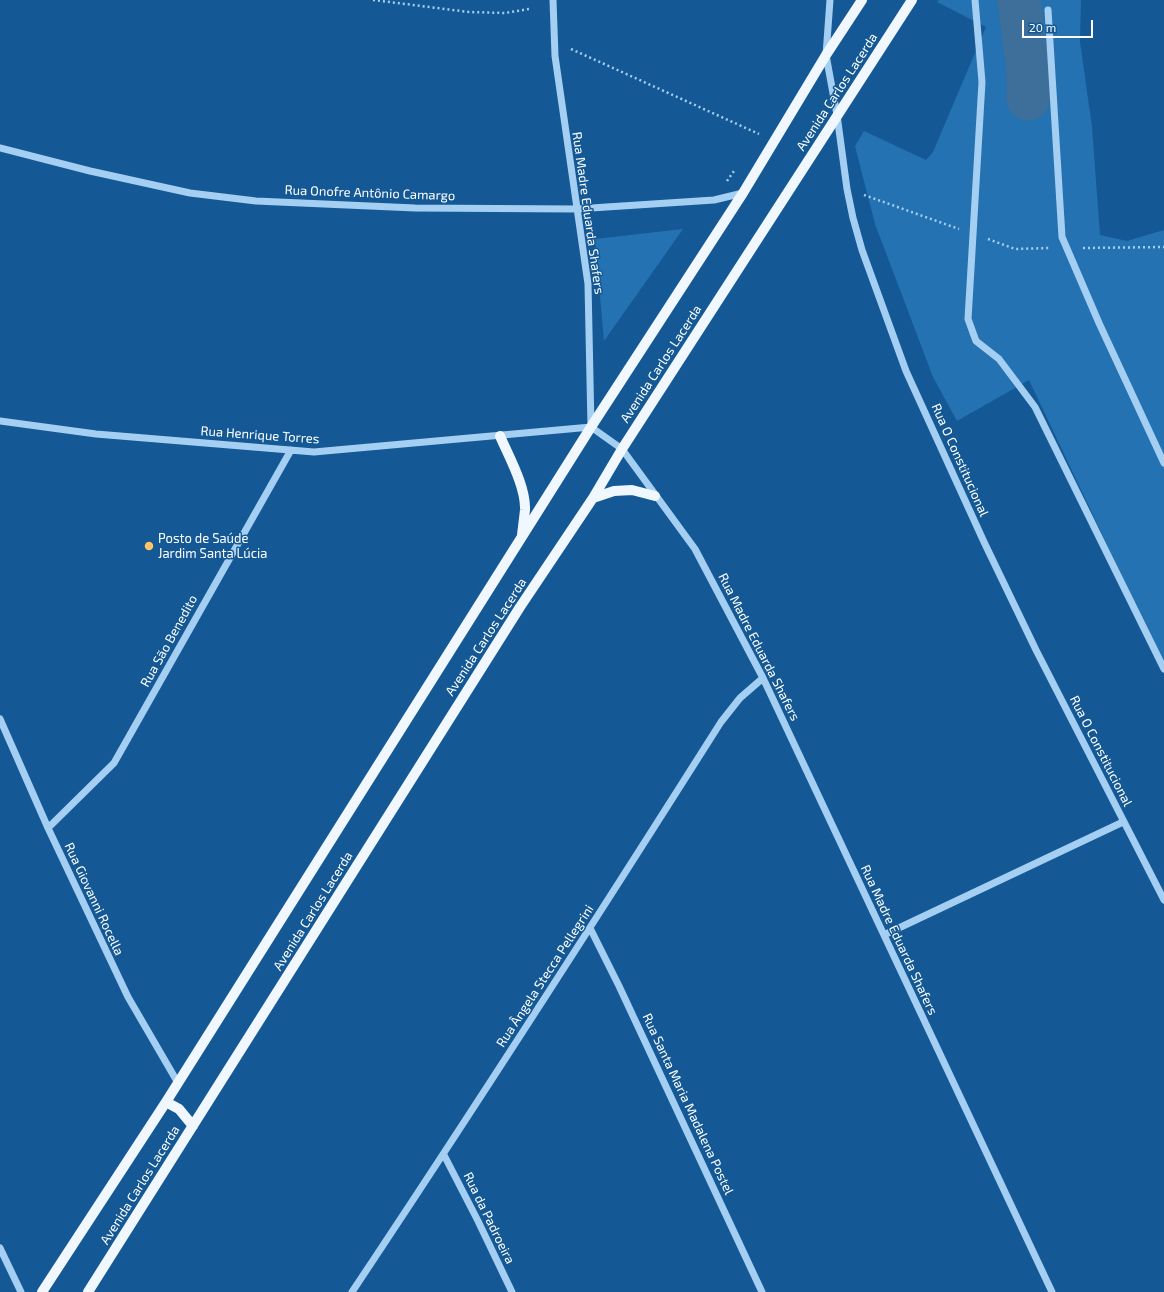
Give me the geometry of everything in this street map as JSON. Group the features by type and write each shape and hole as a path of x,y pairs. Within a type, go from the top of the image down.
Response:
{"main road":[{"name":"Avenida Carlos Lacerda","path":"42,1292 166,1102 591,427 744,193 826,55 862,0"},
{"name":"Avenida Carlos Lacerda","path":"88,1292 520,607 593,498 622,449 912,0"},
{"path":"500,436 522,490 525,509 521,538"},
{"path":"593,498 614,491 632,490 656,496"},
{"path":"166,1102 179,1109 193,1126"}],"street":[{"name":"Rua Madre Eduarda Shafers","path":"553,0 555,56 588,284 591,427 622,449 695,549 763,678 1052,1292"},
{"name":"Rua O Constitucional","path":"830,0 826,55 837,116 847,189 862,250 906,371 984,542 1036,650 1164,900"},
{"path":"975,0 982,82 968,319 976,341 999,359 1035,407 1164,669"},
{"path":"1048,10 1062,237 1099,323 1164,463"},
{"name":"Rua Onofre Antônio Camargo","path":"0,148 90,171 190,193 256,201 415,208 576,209 714,200 744,193"},
{"name":"Rua Henrique Torres","path":"0,421 96,434 314,452 591,427"},
{"name":"Rua São Benedito","path":"48,828 114,764 291,450"},
{"name":"Rua Ângela Stecca Pellegrini","path":"352,1292 444,1155 721,722 740,698 763,678"},
{"name":"Rua Giovanni Rocella","path":"0,719 48,828 128,997 178,1083"},
{"path":"884,934 1123,822"},
{"name":"Rua Santa Maria Madalena Postel","path":"590,928 620,986 762,1292"},
{"name":"Rua da Padroeira","path":"444,1155 512,1292"},
{"path":"0,1248 21,1292"}],"path":[{"path":"373,0 469,12 505,13 528,9"},
{"path":"570,49 759,134 755,140"},
{"path":"714,200 737,167"},
{"path":"1099,247 1164,247"}],"shaded area":[{"path":"939,0 1081,0 1080,42 1092,127 1100,235 1127,241 1164,230 1164,665 1029,380 957,421 933,377 875,224 855,146 864,131 926,160 933,152 986,27 937,2"},
{"path":"683,229 604,341 595,239"}],"waterway":[{"path":"1019,0 1028,70 1028,99"}],"place":[{"name":"Posto de Saúde Jardim Santa Lúcia","path":"149,546"}]}
